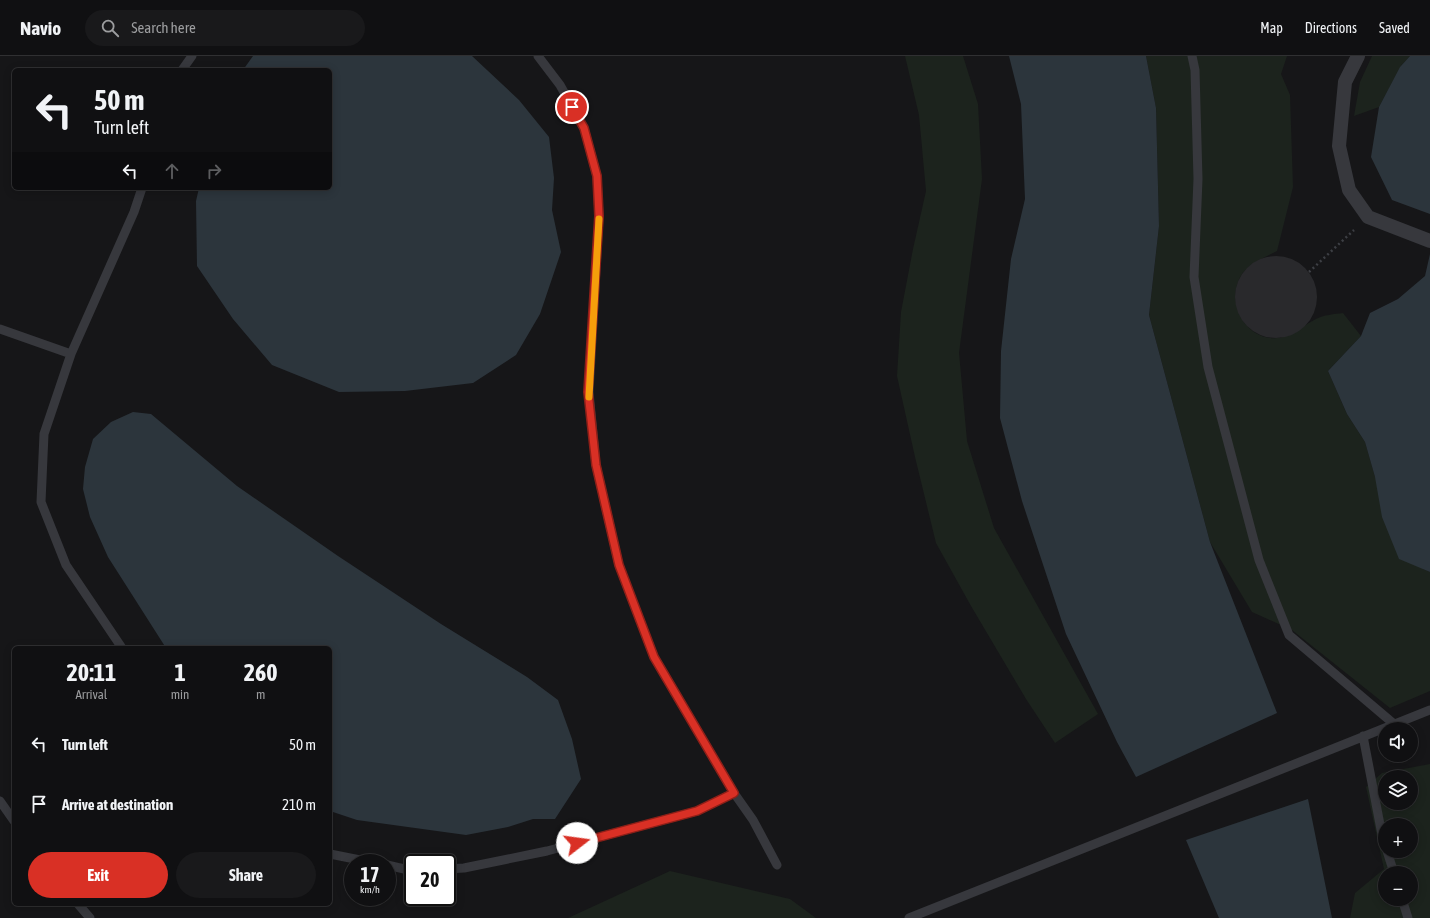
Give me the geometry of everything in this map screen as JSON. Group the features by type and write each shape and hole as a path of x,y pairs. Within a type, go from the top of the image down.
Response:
{"street":[{"path":"1358,56 1345,82 1339,146 1349,190 1368,217 1427,240"}],"lane":[{"path":"183,68 192,56"},
{"path":"538,56 560,85 584,128 597,176 599,216 588,392 596,465 619,565 654,657 734,793 753,820 777,865"},
{"path":"1192,56 1195,70 1198,179 1194,277 1208,367 1259,560 1289,635 1392,722"},
{"path":"121,646 66,565 41,502 44,434 71,354 134,212 141,190"},
{"path":"0,329 71,354"},
{"path":"1399,722 1430,710"},
{"path":"909,918 1378,730"},
{"path":"1363,736 1379,818"},
{"path":"456,868 548,851 697,811 734,793"},
{"path":"0,801 12,818"},
{"path":"332,854 344,857"},
{"path":"80,906 90,918"},
{"path":"1404,906 1408,918"}],"path":[{"path":"1309,272 1368,217"}],"shaded area":[{"path":"253,56 472,56 519,100 549,137 554,178 552,210 561,252 540,314 516,355 473,383 405,391 339,392 272,365 233,319 197,266 196,201 199,190 332,190 332,68 244,68"},
{"path":"905,56 963,56 978,104 982,179 959,353 967,441 994,528 1098,714 1055,743 1026,699 936,543 897,376 901,312 926,191 919,115"},
{"path":"1009,56 1146,56 1156,108 1159,226 1149,315 1210,542 1277,713 1136,777 1117,742 1066,634 1022,501 1000,418 1001,351 1011,259 1025,199 1021,104"},
{"path":"1146,56 1287,56 1281,74 1290,95 1293,187 1277,251 1254,263 1242,274 1237,283 1236,304 1239,314 1251,330 1270,338 1289,335 1316,319 1343,313 1361,336 1328,371 1347,414 1365,442 1375,477 1423,569 1430,572 1430,691 1390,708 1292,630 1252,612 1210,542 1149,315 1159,226 1156,108"},
{"path":"1372,56 1410,56 1401,66 1379,107 1354,116 1360,82"},
{"path":"1410,56 1430,56 1430,214 1392,200 1371,157 1379,107 1400,67"},
{"path":"1430,254 1430,572 1399,559 1382,517 1375,477 1365,442 1347,414 1328,371 1361,336 1370,313 1398,299 1425,276"},
{"path":"133,412 151,414 237,486 338,556 441,624 527,677 558,700 572,739 581,779 555,819 533,819 508,827 466,835 357,820 332,812 332,646 165,646 108,557 90,517 83,489 85,467 93,439 111,422"},
{"path":"1430,764 1430,918 1350,918 1355,893 1378,874 1378,906 1418,906 1418,866 1383,866 1382,858 1418,858 1418,818 1378,818 1378,842 1366,787 1378,776 1378,810 1418,810 1418,770 1398,770"},
{"path":"1308,799 1332,918 1219,918 1186,840"},
{"path":"670,871 790,899 816,918 568,918"}],"building":[{"path":"1276,256 1292,259 1305,268 1314,281 1317,297 1314,313 1305,326 1292,335 1276,338 1260,335 1247,326 1238,313 1235,297 1238,281 1247,268 1260,259"}],"slow traffic":[{"path":"589,397 588,392 599,219"}],"route":[{"path":"572,107 584,128 597,176 599,216 588,392 596,465 619,565 654,657 734,793 697,811 577,843"}]}
